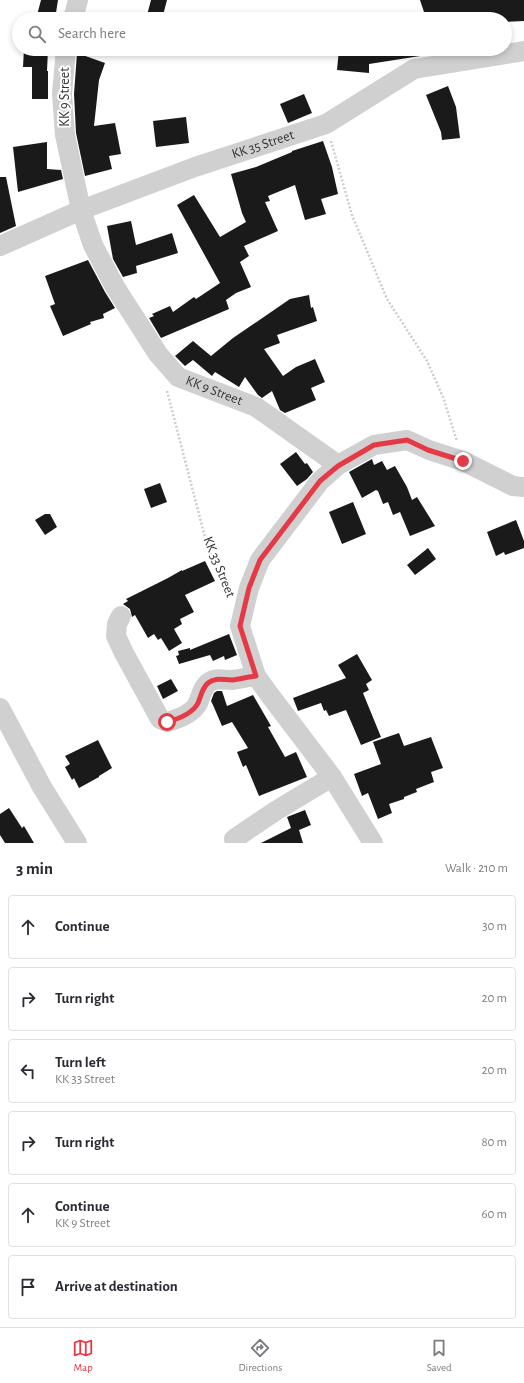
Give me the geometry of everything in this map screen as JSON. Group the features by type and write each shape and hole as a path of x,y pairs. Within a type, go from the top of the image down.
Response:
{"street":[{"path":"75,12 78,0"},
{"name":"KK 35 Street","path":"512,53 524,51"},
{"name":"KK 9 Street","path":"65,56 62,94 65,135 81,210 93,245 115,287 158,354 178,377 256,407 338,466"},
{"name":"KK 35 Street","path":"0,246 81,210 195,168 326,124 414,69 493,56"},
{"path":"372,843 332,776 256,676 240,626 249,588 260,560 320,481 338,466 374,445 407,440 428,450 463,461 513,486 524,487"},
{"path":"121,616 117,624 116,636 160,719 167,722 179,718 192,710 198,703 201,692 208,683 220,678 230,680 256,676"},
{"path":"1,712 42,787 77,843"},
{"path":"234,839 332,776"}],"path":[{"path":"326,124 352,215 388,299 427,361 443,397 463,461"},
{"name":"KK 33 Street","path":"166,384 207,545 230,594"}],"building":[{"path":"41,0 58,0 56,12 38,12"},
{"path":"151,0 167,0 164,12 148,12"},
{"path":"420,0 524,0 524,21 512,22 512,12 424,12"},
{"path":"24,56 48,56 48,99 32,99 32,67 23,67"},
{"path":"77,56 85,56 105,63 99,80 94,126 115,123 121,154 109,156 112,169 85,176 76,133 74,94"},
{"path":"338,56 420,56 369,64 369,73 337,70"},
{"path":"448,86 456,107 460,138 442,140 441,132 426,95"},
{"path":"304,94 312,113 288,123 280,104"},
{"path":"186,117 189,143 156,147 153,121"},
{"path":"323,141 332,167 338,194 321,199 326,214 305,220 295,185 268,196 270,201 265,202 278,231 244,246 249,256 240,262 251,287 236,293 226,300 229,309 161,338 149,318 154,316 152,314 170,306 173,312 194,297 196,299 220,283 177,205 194,195 220,237 246,222 231,174 256,167 292,151"},
{"path":"47,142 47,169 61,170 63,179 18,192 13,147"},
{"path":"0,177 6,177 16,226 0,233"},
{"path":"131,221 136,245 172,233 178,253 136,266 137,273 123,277 113,259 107,226"},
{"path":"88,260 115,308 103,314 104,318 90,322 91,324 63,336 50,306 55,304 45,276"},
{"path":"309,295 311,308 313,307 317,321 277,335 280,343 264,349 283,376 296,367 315,359 325,382 311,388 316,400 285,413 280,410 272,391 262,398 258,395 245,377 239,387 215,372 212,376 193,360 185,366 175,356 193,341 211,356 233,338 290,299"},
{"path":"296,452 305,464 307,463 313,472 307,479 297,486 280,464"},
{"path":"372,459 374,465 382,461 387,470 395,466 407,487 412,500 417,497 435,526 410,536 400,512 393,515 388,502 383,504 378,491 376,490 362,498 349,472"},
{"path":"160,483 167,502 151,508 144,489"},
{"path":"353,502 366,534 342,544 329,512"},
{"path":"45,514 50,514 57,527 45,535 35,520"},
{"path":"516,520 524,541 524,548 505,555 504,552 496,556 487,532"},
{"path":"428,548 436,559 415,575 407,565"},
{"path":"205,561 215,581 185,595 194,612 180,619 182,624 174,629 182,643 169,651 161,638 158,640 154,634 148,638 135,615 132,617 130,609 123,604 128,601 126,599 182,570"},
{"path":"229,634 237,655 225,660 224,656 213,661 210,655 179,664 176,656 179,655 178,651 190,648 190,650"},
{"path":"357,654 372,680 366,684 369,690 363,693 381,737 361,745 346,710 329,716 326,710 324,711 321,703 298,711 293,698 346,678 338,665"},
{"path":"171,679 178,691 163,699 157,686"},
{"path":"217,691 222,691 227,706 253,695 271,726 268,727 285,757 296,752 307,777 259,796 246,765 243,767 237,752 248,748 232,722 222,726 211,701 214,693"},
{"path":"399,733 404,746 431,737 443,768 431,772 434,782 416,789 417,792 404,797 404,799 389,804 392,813 378,819 368,793 362,796 354,774 381,764 373,742"},
{"path":"98,740 112,768 79,788 74,778 72,780 65,767 70,764 65,756"},
{"path":"9,808 22,828 24,826 34,843 5,843 0,835 0,814"},
{"path":"305,810 311,825 299,830 303,843 261,843 291,828 287,817"}],"route":[{"path":"167,722 179,718 192,710 198,703 201,692 208,683 220,678 230,680 256,676 240,626 249,588 260,560 320,481 338,466 374,445 407,440 428,450 463,461"}]}
